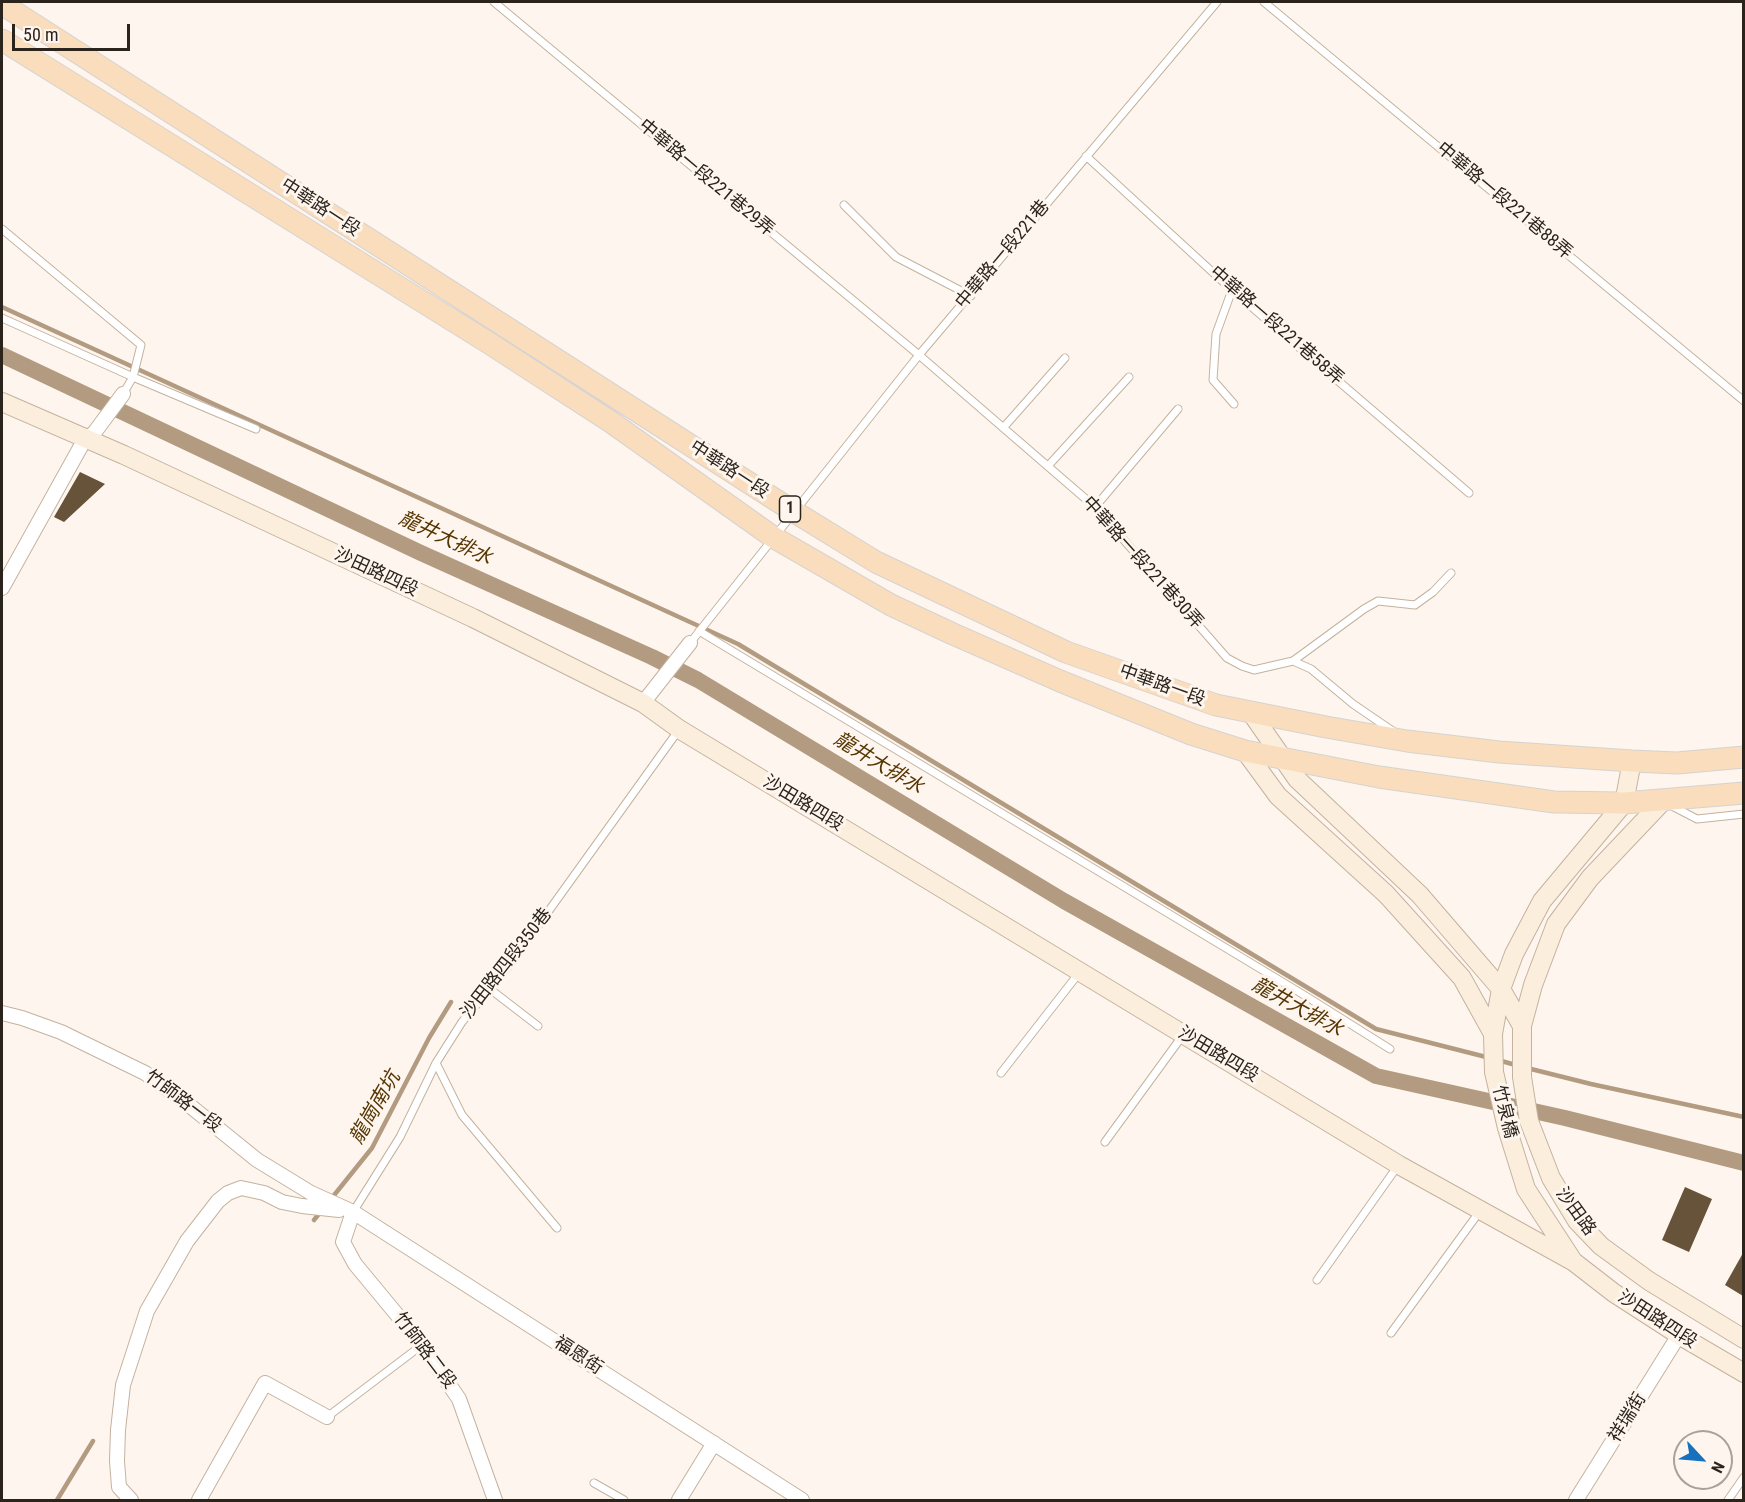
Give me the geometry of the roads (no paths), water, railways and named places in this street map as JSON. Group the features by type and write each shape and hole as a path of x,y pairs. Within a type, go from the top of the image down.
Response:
{"main road":[{"name":"中華路一段","path":"2,4 876,562 1066,652 1216,705 1252,714 1407,741 1499,752 1632,761 1677,762 1743,758"},
{"name":"中華路一段","path":"2,39 489,343 602,416 773,537 891,605 953,634 1060,681 1191,734 1245,751 1379,777 1554,802 1663,801"},
{"name":"1","path":"1663,801 1743,793"}],"street":[{"path":"2,585 90,436 123,394"},
{"name":"沙田路四段","path":"2,402 90,436 124,455 473,618 643,703 679,729 1399,1165 1574,1262 1614,1293 1743,1373"},
{"path":"643,703 690,643"},
{"path":"1252,714 1297,779 1420,895 1501,989 1522,1026"},
{"path":"1245,751 1278,796 1386,894 1462,978 1493,1034"},
{"path":"1624,803 1632,761"},
{"name":"竹泉橋","path":"1551,1178 1530,1121 1521,1077 1522,1026 1533,985 1556,924 1590,878 1663,801"},
{"name":"竹泉橋","path":"1574,1262 1526,1189 1507,1128 1494,1072 1493,1034 1501,989 1514,954 1542,901 1624,803"},
{"name":"竹師路一段","path":"2,1013 61,1032 145,1073 184,1101 257,1160 311,1193 353,1212"},
{"name":"沙田路","path":"1551,1178 1577,1221 1601,1246"},
{"path":"131,1500 119,1487 118,1441 123,1385 147,1311 186,1241 218,1201 228,1193 242,1188 264,1193 282,1202 353,1212"},
{"name":"竹師路二段","path":"353,1212 343,1242 355,1264 422,1345 459,1399 493,1499"},
{"name":"福恩街","path":"353,1212 802,1500"},
{"path":"1574,1262 1601,1246"},
{"name":"沙田路四段","path":"1601,1246 1649,1281 1743,1339"},
{"name":"祥瑞街","path":"1576,1500 1679,1335"},
{"path":"199,1500 265,1383 327,1417"},
{"path":"679,1500 714,1443"}],"lane":[{"name":"中華路一段221巷29弄","path":"494,2 919,355"},
{"name":"中華路一段221巷","path":"690,643 919,355 1217,2"},
{"name":"中華路一段221巷88弄","path":"1264,2 1743,401"},
{"name":"中華路一段221巷58弄","path":"1086,156 1232,290 1469,493"},
{"path":"844,205 896,257 970,296"},
{"path":"2,229 141,345 133,377 123,394"},
{"path":"1232,290 1216,334 1213,380 1234,404"},
{"path":"2,318 256,429"},
{"name":"中華路一段221巷30弄","path":"919,355 1095,507 1227,658 1254,670 1293,662"},
{"path":"1003,428 1065,358"},
{"path":"1048,466 1129,378"},
{"path":"1095,507 1178,409"},
{"path":"1293,662 1378,601 1415,605 1433,592 1451,573"},
{"path":"699,631 1390,1049"},
{"path":"1293,662 1311,669 1353,704 1407,741"},
{"name":"沙田路四段350巷","path":"353,1212 400,1137 436,1062 462,1022 512,962 679,729"},
{"path":"1632,761 1713,752"},
{"path":"1663,801 1697,819 1743,814"},
{"path":"1001,1073 1080,972"},
{"path":"490,988 538,1026"},
{"path":"1105,1142 1183,1034"},
{"path":"436,1062 462,1115 557,1228"},
{"path":"1317,1280 1399,1165"},
{"path":"1392,1333 1480,1211"},
{"path":"327,1417 422,1345"},
{"path":"1728,1500 1743,1478"},
{"path":"594,1484 624,1500"}],"waterway":[{"path":"2,307 738,644 1376,1029 1490,1058"},
{"name":"龍井大排水","path":"2,355 421,553 698,680 1064,901 1376,1076 1565,1118 1744,1163"},
{"name":"龍崗南坑","path":"331,1199 372,1148 429,1038 451,1002"},
{"path":"1498,1060 1519,1066"},
{"path":"1527,1068 1744,1117"},
{"name":"龍崗南坑","path":"314,1220 322,1210"},
{"name":"龍崗南坑","path":"57,1500 93,1441"}]}
